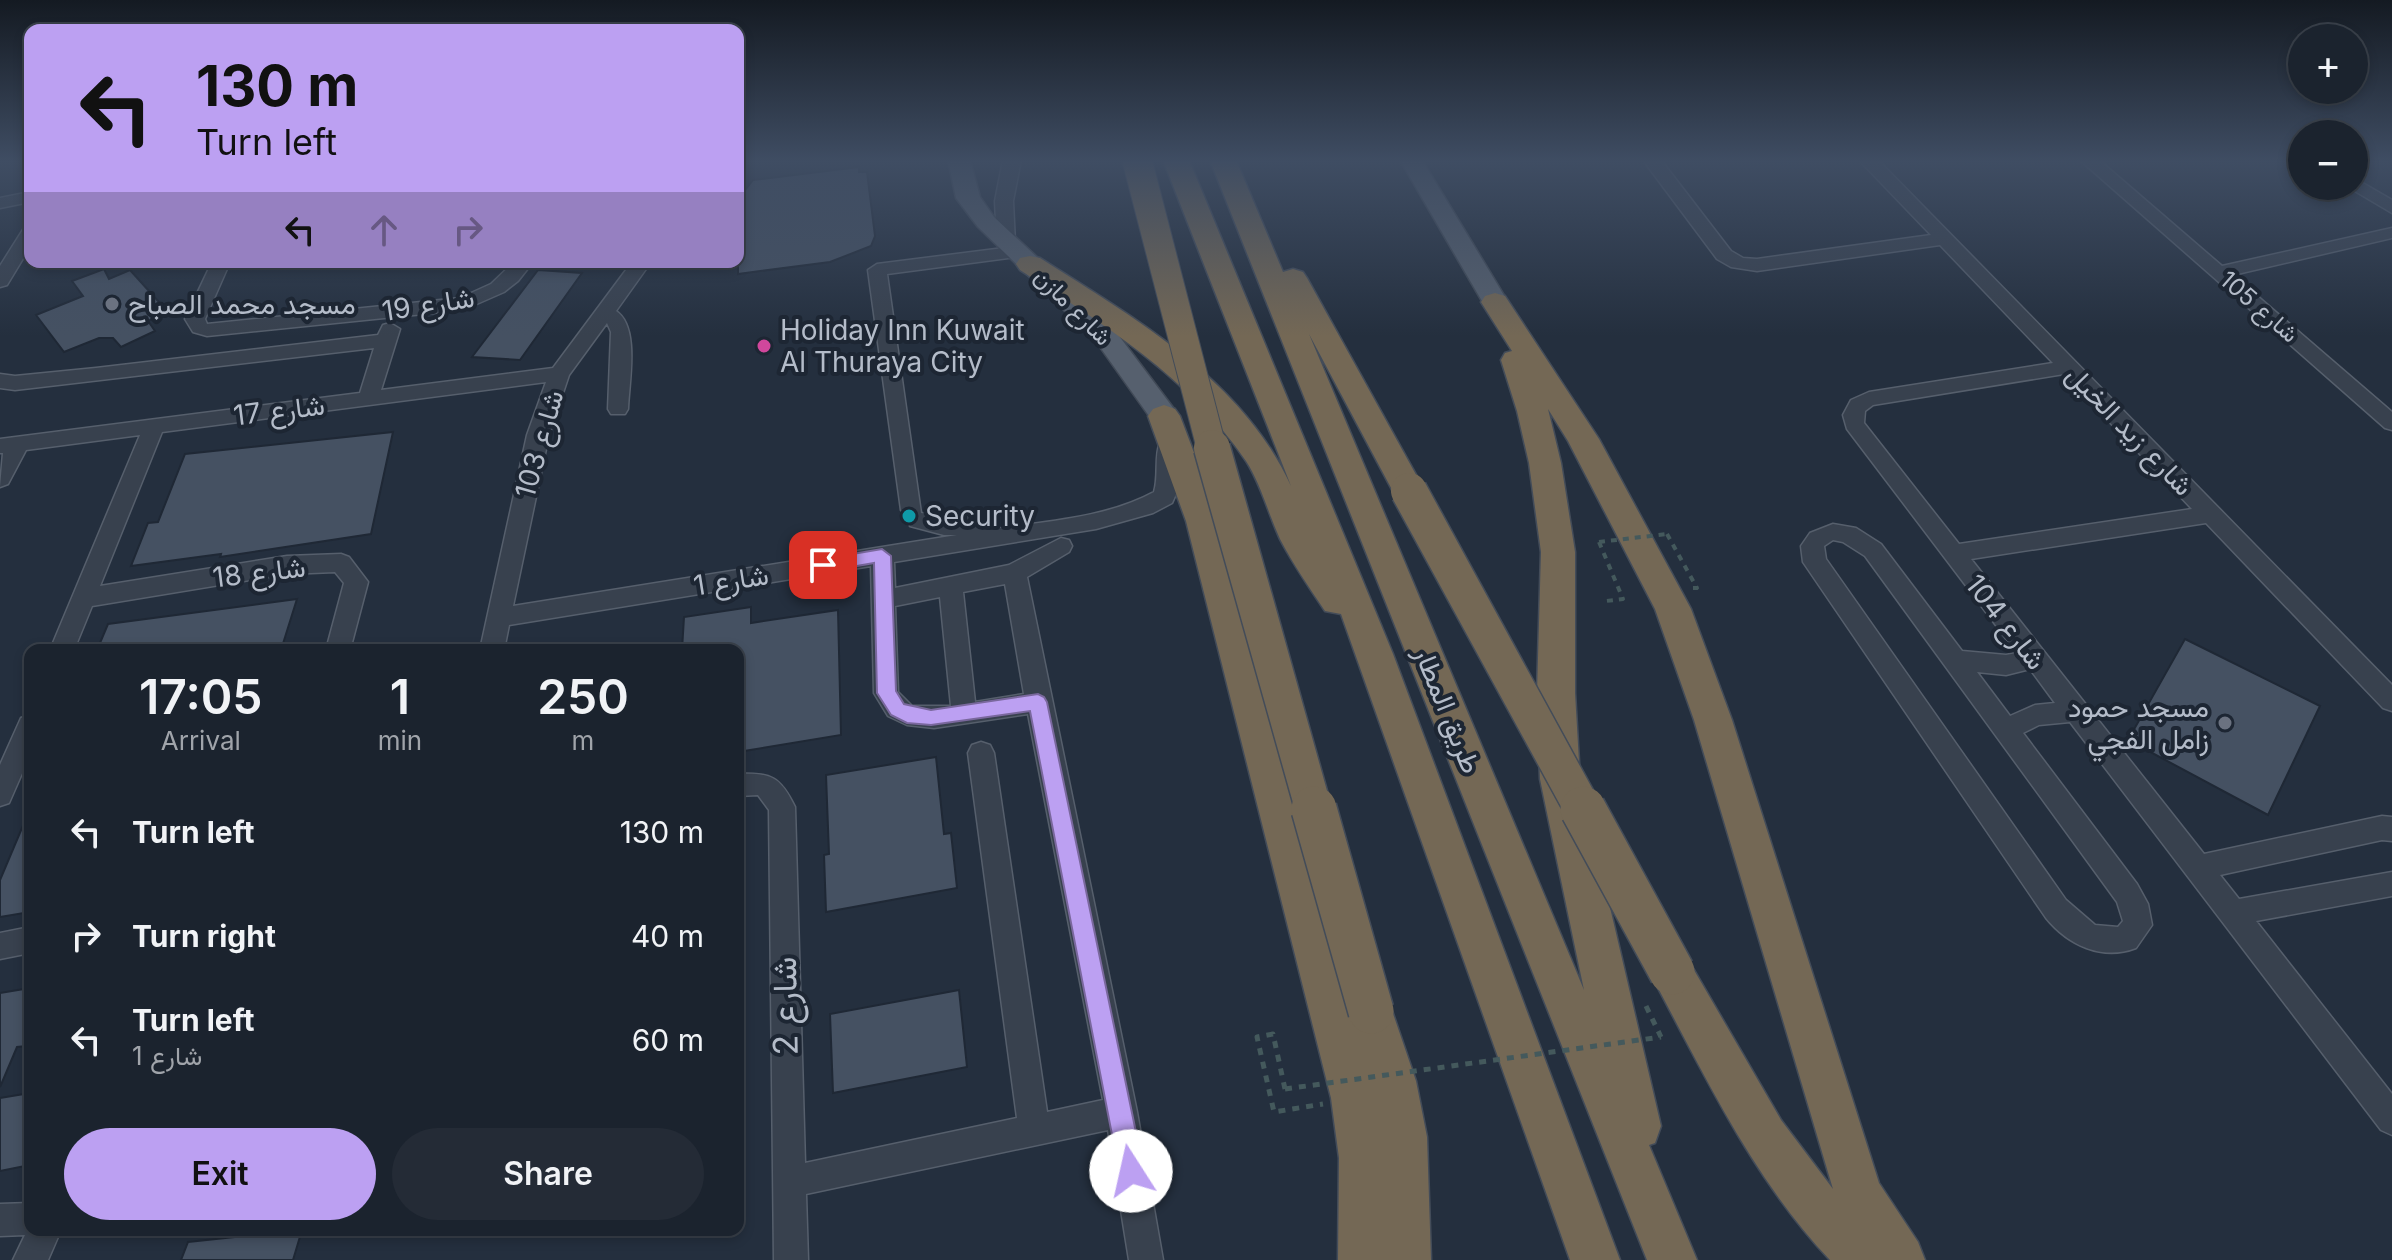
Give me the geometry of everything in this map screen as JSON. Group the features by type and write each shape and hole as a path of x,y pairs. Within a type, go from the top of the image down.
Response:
{"highway":[{"path":"1152,219 1214,456 1393,1081 1403,1137 1406,1260"},
{"name":"طريق المطار","path":"1199,219 1375,654 1595,1260"},
{"name":"طريق المطار","path":"1247,219 1673,1260"},
{"path":"1257,219 1293,278 1764,1137 1826,1220 1865,1260"},
{"path":"1018,253 1186,370 1223,409 1260,457 1303,551 1375,654"},
{"path":"1495,302 1533,411 1552,503 1558,552 1556,693 1560,779 1621,1060 1673,1260"},
{"path":"1495,302 1583,439 1673,609 1713,720 1859,1195 1900,1260"},
{"path":"1164,416 1203,521 1354,1098 1363,1158 1363,1260"}],"main road":[{"name":"شارع مازن","path":"984,219 1104,334 1164,416"},
{"path":"1446,219 1495,302"}],"street":[{"path":"1009,219 1018,253 877,270 915,515 944,527 1042,530"},
{"path":"1697,219 1724,255 1745,265 1944,239"},
{"name":"شارع زيد الخيل","path":"1925,219 2392,701"},
{"name":"شارع 105","path":"2157,219 2382,402 2392,423"},
{"path":"2219,272 2392,233"},
{"path":"0,281 5,263 24,239"},
{"name":"شارع 19","path":"218,268 195,319 200,328 207,330 463,304 499,290 520,268"},
{"name":"شارع 103","path":"493,644 538,435 559,374 638,268"},
{"path":"368,399 395,311"},
{"path":"605,312 618,321 621,332 618,409"},
{"path":"0,381 96,375 386,340"},
{"name":"شارع 104","path":"2068,367 1869,399 1853,411 1857,430 2392,1119"},
{"name":"شارع 17","path":"9,445 559,374"},
{"name":"شارع 1","path":"497,618 1096,521 1145,507 1164,497 1170,463 1164,416"},
{"path":"65,644 154,427"},
{"path":"0,479 9,445"},
{"path":"1953,553 2211,514"},
{"path":"1833,532 1862,541 1873,550 1954,660 2134,904 2138,925 2126,939 2102,941 2075,929 2064,920 1815,562 1811,551 1813,542 1821,535 1833,532"},
{"path":"883,599 1015,573 1061,546"},
{"path":"882,556 886,693 890,702 907,715 919,717 1038,702"},
{"name":"شارع 18","path":"84,598 287,565 341,563 356,582 340,644"},
{"path":"1015,573 1121,1112 1146,1260"},
{"path":"950,585 964,713"},
{"path":"1954,660 2006,665 2031,659 2032,655"},
{"path":"2006,730 2035,715 2075,711"},
{"path":"0,795 24,739"},
{"path":"981,753 1034,1131"},
{"name":"شارع 2","path":"744,785 765,784 782,807 791,1260"},
{"path":"2196,868 2382,828 2392,829"},
{"path":"2232,913 2392,884"},
{"path":"0,946 24,941"},
{"path":"789,1182 1121,1112"},
{"path":"0,1220 24,1219"},
{"path":"30,1260 42,1236"}],"path":[{"path":"1606,601 1623,599 1599,542 1667,534 1697,588"},
{"path":"1331,1103 1274,1112 1257,1037 1273,1034 1285,1089 1661,1037"}],"building":[{"path":"744,219 873,219 875,236 871,246 830,262 738,274 738,268 744,268"},
{"name":"مسجد محمد الصباح","path":"104,269 109,279 130,270 168,312 148,321 155,331 121,347 113,338 99,338 64,352 36,315 83,296 72,281"},
{"path":"538,270 582,273 520,360 472,357"},
{"path":"393,432 371,534 220,557 221,554 131,566 148,523 158,522 185,454"},
{"path":"297,599 283,644 100,644 108,624"},
{"path":"751,607 751,623 838,610 841,735 744,751 744,644 682,644 684,617"},
{"name":"مسجد حمود زامل الفجي","path":"2185,639 2320,706 2268,815 2128,740"},
{"path":"936,757 944,834 951,833 957,888 826,912 824,855 829,854 826,775"},
{"path":"24,823 24,913 0,917 0,880"},
{"path":"24,989 24,1046 17,1047 0,1087 0,993"},
{"path":"959,990 967,1067 833,1093 830,1014"},
{"path":"24,1094 24,1166 0,1171 0,1098"},
{"path":"245,1236 300,1236 293,1260 181,1260 188,1242"}],"place":[{"name":"مسجد محمد الصباح","path":"112,304"},
{"name":"Holiday Inn Kuwait Al Thuraya City","path":"764,346"},
{"name":"Security","path":"909,516"},
{"name":"مسجد حمود زامل الفجي","path":"2225,723"}],"route":[{"path":"823,565 882,556 886,693 898,710 907,715 931,718 1038,702 1116,1083 1131,1171"}]}
